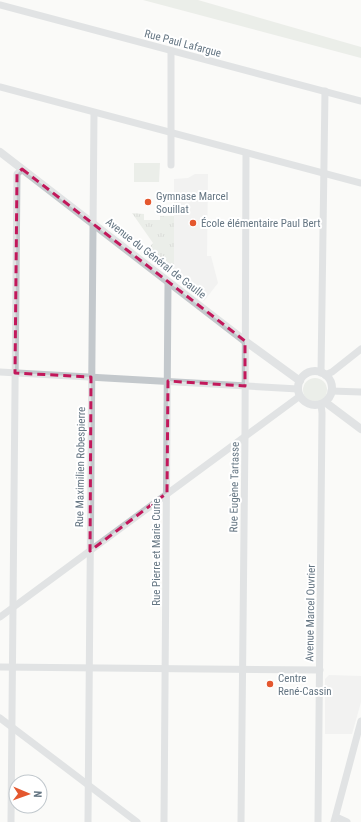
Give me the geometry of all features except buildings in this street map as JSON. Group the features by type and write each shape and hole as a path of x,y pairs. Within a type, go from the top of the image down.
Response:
{"street":[{"name":"Rue Paul Lafargue","path":"0,5 361,101"},
{"path":"171,51 171,165"},
{"path":"0,87 361,183"},
{"path":"323,403 330,396 331,390 330,382 323,374 325,91"},
{"name":"Rue Maximilien Robespierre","path":"88,822 94,113"},
{"name":"Avenue du Général de Gaulle","path":"0,152 245,341 299,388"},
{"name":"Rue Eugène Tartasse","path":"241,822 246,153"},
{"path":"11,822 17,174 22,169"},
{"name":"Rue Pierre et Marie Curie","path":"164,822 168,283"},
{"path":"0,617 245,435 299,388 307,374 316,372 323,374 332,372 361,350"},
{"path":"0,372 299,388"},
{"path":"299,388 306,402 311,404 323,403 361,429"},
{"path":"331,390 361,392"},
{"name":"Avenue Marcel Ouvrier","path":"318,822 323,403"},
{"path":"0,666 320,670"},
{"path":"0,718 137,822"},
{"path":"347,822 335,820 361,721"}],"highlighted area":[{"path":"22,169 245,341 245,386 168,381 167,493 90,551 91,377 15,373 17,174"}],"shaded area":[{"path":"195,174 208,174 207,256 211,256 218,283 204,301 185,286 185,283 181,283 174,277 174,179 188,178"},
{"path":"329,675 361,676 361,702 352,734 325,734 325,679"}],"green space":[{"path":"143,0 198,0 361,47 361,58"},
{"path":"134,163 160,163 159,182 134,182"},
{"path":"132,213 144,214 144,220 160,220 160,216 174,216 174,277 144,254 153,243"},
{"path":"315,378 320,379 326,385 326,395 320,401 315,402 310,401 304,395 303,390 304,385 310,379"}],"place":[{"name":"Gymnase Marcel Souillat","path":"148,202"},
{"name":"École élémentaire Paul Bert","path":"193,223"},
{"name":"Centre René-Cassin","path":"270,684"}]}
